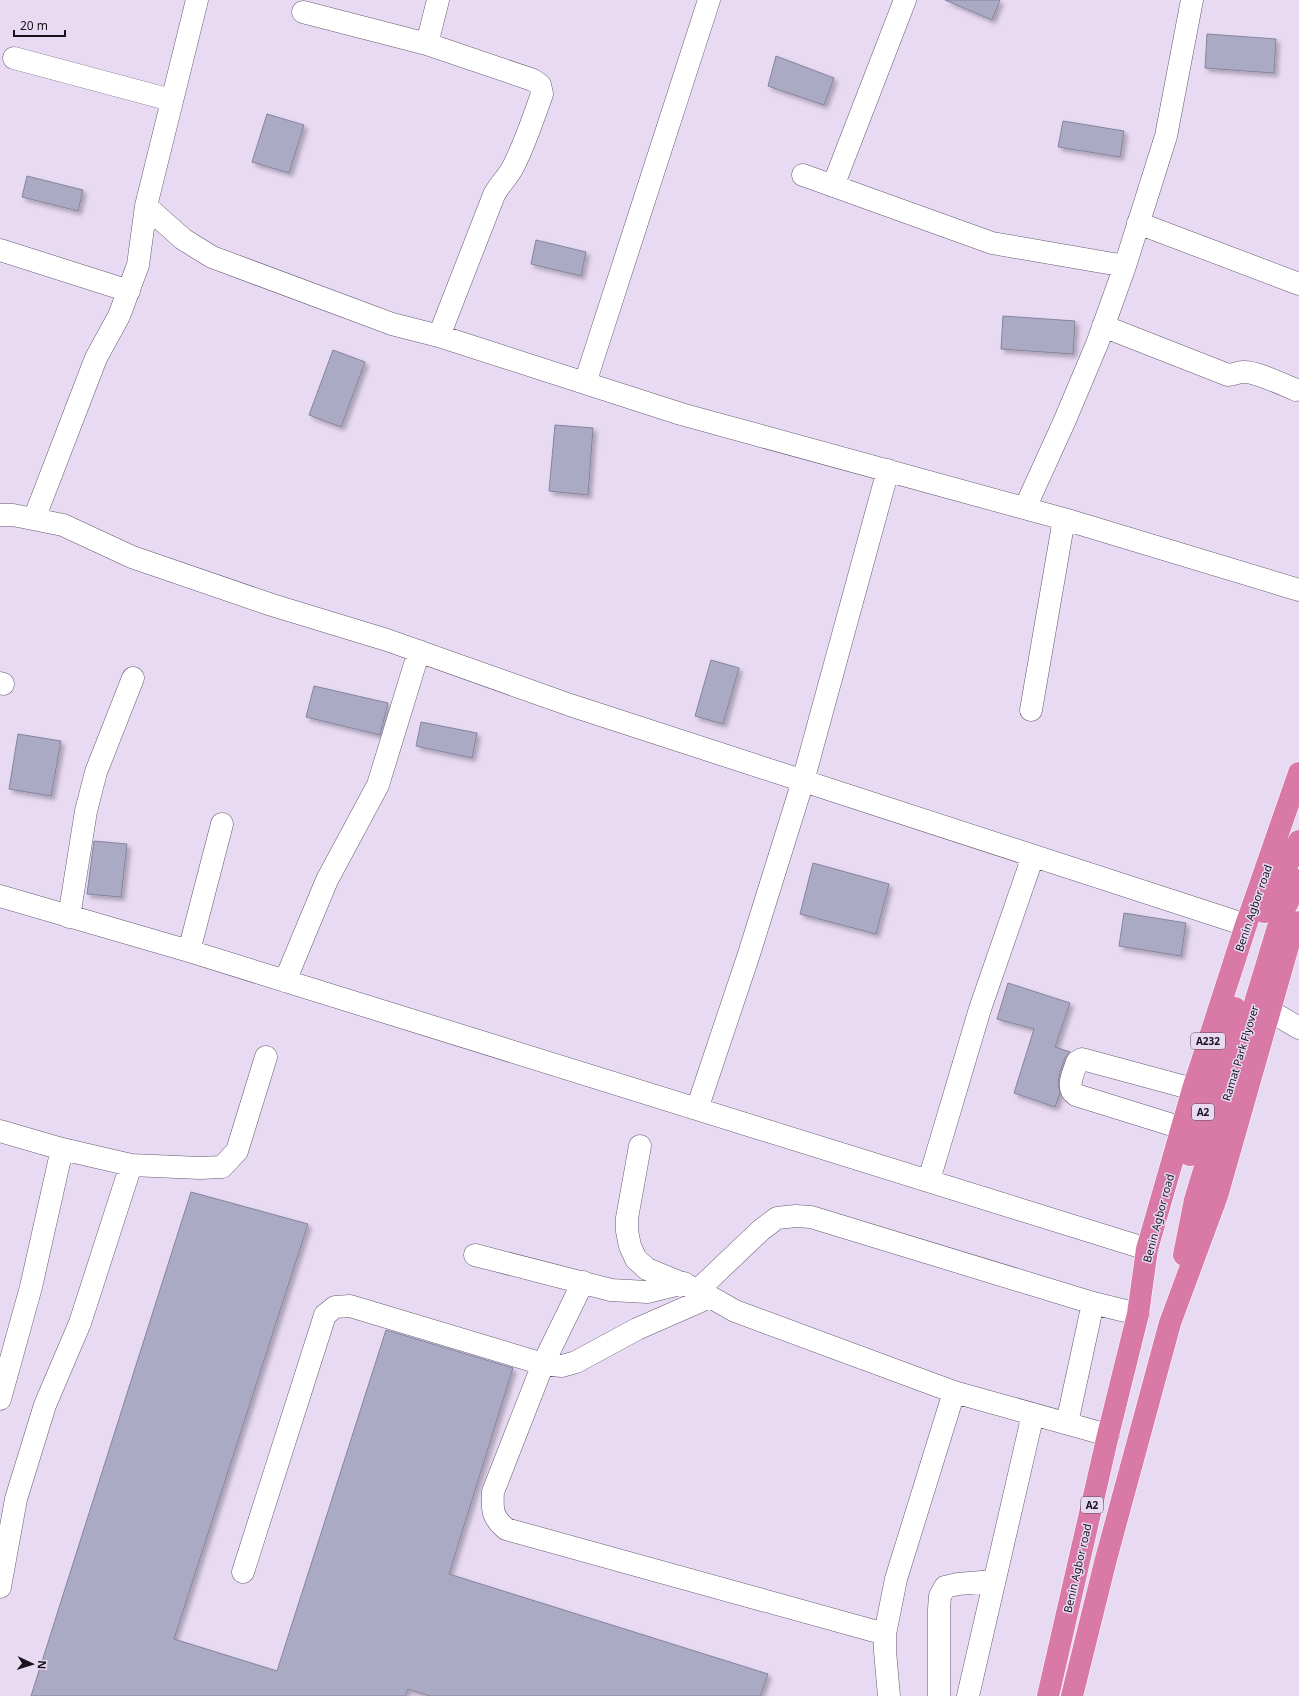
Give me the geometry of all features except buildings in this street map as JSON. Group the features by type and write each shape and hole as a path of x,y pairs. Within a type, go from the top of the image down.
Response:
{"highway":[{"name":"Benin Agbor road","path":"1048,1696 1108,1435 1138,1314 1147,1249 1193,1089 1246,925 1299,773"},
{"name":"Ramat Park Flyover","path":"1170,1323 1195,1200 1282,915 1299,841"},
{"name":"Ramat Park Flyover","path":"1138,1314 1178,1194 1282,915 1299,880"},
{"path":"1170,1323 1217,1196 1291,936 1282,915"},
{"name":"A2","path":"1072,1696 1106,1559 1170,1323"}],"street":[{"path":"34,519 96,358 119,316 138,265 146,206 197,0"},
{"path":"427,44 438,0"},
{"path":"585,383 709,0"},
{"path":"833,186 905,0"},
{"path":"1025,508 1065,420 1103,326 1125,266 1166,136 1192,0"},
{"path":"303,12 427,44 533,80 540,85 542,94 512,169 499,185 494,195 439,336"},
{"path":"14,58 172,100"},
{"path":"803,175 992,243 1125,266"},
{"path":"146,206 183,239 212,257 392,324 439,336 681,414 1064,519 1299,590"},
{"path":"1138,223 1299,284"},
{"path":"0,250 129,291"},
{"path":"1103,326 1228,375 1234,375 1241,372 1250,373 1296,390"},
{"path":"697,1109 804,781 888,470"},
{"path":"0,515 13,514 63,525 132,556 272,605 387,640 570,705 1246,925"},
{"path":"1031,710 1064,519"},
{"path":"285,981 327,880 378,785 419,651"},
{"path":"69,917 90,792 96,772 133,678"},
{"path":"189,951 222,824"},
{"path":"929,1180 980,1009 1033,856"},
{"path":"0,896 189,951 1147,1249"},
{"path":"1270,1010 1299,1028"},
{"path":"0,1131 62,1149 131,1165 200,1168 222,1167 237,1151 266,1057"},
{"path":"1182,1128 1076,1096 1071,1092 1070,1088 1077,1062 1082,1059 1193,1089"},
{"path":"640,1146 627,1218 627,1231 630,1246 636,1259 647,1269 697,1290 735,1311 954,1392 1108,1435"},
{"path":"0,1399 31,1287 62,1149"},
{"path":"0,1587 16,1499 45,1405 80,1323 131,1165"},
{"path":"243,1572 325,1315 336,1307 350,1306 543,1364 562,1366 576,1362 637,1329 697,1290 766,1226 777,1218 796,1216 811,1217 1093,1303 1138,1314"},
{"path":"475,1255 611,1290 646,1292 697,1290"},
{"path":"583,1282 543,1364 493,1492 492,1510 497,1521 506,1529 885,1634"},
{"path":"1067,1423 1093,1303"},
{"path":"889,1696 885,1634 896,1579 954,1392"},
{"path":"968,1696 1033,1414"},
{"path":"939,1696 940,1596 945,1587 958,1584 994,1581"}]}
